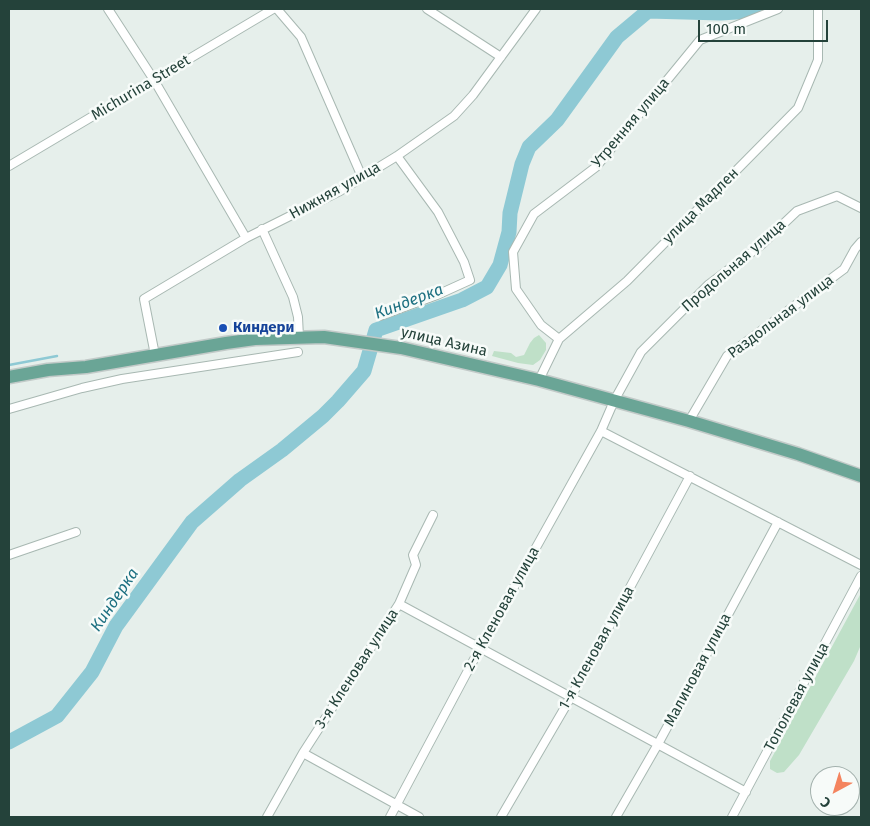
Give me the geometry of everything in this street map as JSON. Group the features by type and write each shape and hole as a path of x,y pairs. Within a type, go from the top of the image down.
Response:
{"main road":[{"name":"улица Азина","path":"9,378 226,343 299,337 324,337 401,348 539,380 688,421 798,454 861,476"}],"street":[{"path":"108,9 154,80 246,238"},
{"name":"Michurina Street","path":"9,166 273,9"},
{"path":"277,9 300,37 362,178"},
{"path":"427,9 501,57"},
{"name":"Нижняя улица","path":"155,355 144,299 246,238 340,191 397,156 454,116 473,94 536,9"},
{"name":"Утренняя улица","path":"559,339 541,325 516,289 513,252 534,214 596,167 700,40 778,9"},
{"name":"улица Мадлен","path":"539,380 559,339 627,281 798,108 818,60 818,9"},
{"path":"380,316 437,295 470,280 464,262 438,212 397,156"},
{"name":"Продольная улица","path":"614,401 641,352 708,285 760,246 797,211 837,196 861,208"},
{"path":"262,230 293,296 298,317 299,337"},
{"name":"Раздольная улица","path":"688,421 727,356 844,269 861,242"},
{"path":"9,409 82,388 122,379 298,352"},
{"name":"2-я Кленовая улица","path":"390,817 480,648 601,431 614,401"},
{"path":"601,431 861,565"},
{"name":"1-я Кленовая улица","path":"501,817 570,697 690,476"},
{"name":"3-я Кленовая улица","path":"267,817 303,753 399,604 416,565 413,555 433,515"},
{"name":"Малиновая улица","path":"616,817 658,744 778,522"},
{"path":"9,556 76,532"},
{"name":"Тополевая улица","path":"732,817 861,576"},
{"path":"399,604 746,792"},
{"path":"303,753 419,817"}],"green space":[{"path":"539,335 546,343 546,350 540,360 533,365 492,356 494,351 511,353 516,357 524,355 530,343"},
{"path":"861,593 860,647 854,661 799,755 784,772 777,773 770,769 770,761"}],"waterway":[{"name":"Киндерка","path":"9,742 57,716 92,672 116,626 192,522 240,480 282,450 338,401 364,371 376,330 462,300 487,287 500,265 509,232 510,213 522,164 529,147 557,120 617,37 648,11 721,13 751,11 754,9"},
{"path":"9,365 57,356"}],"place":[{"name":"Киндери","path":"223,328"}]}
